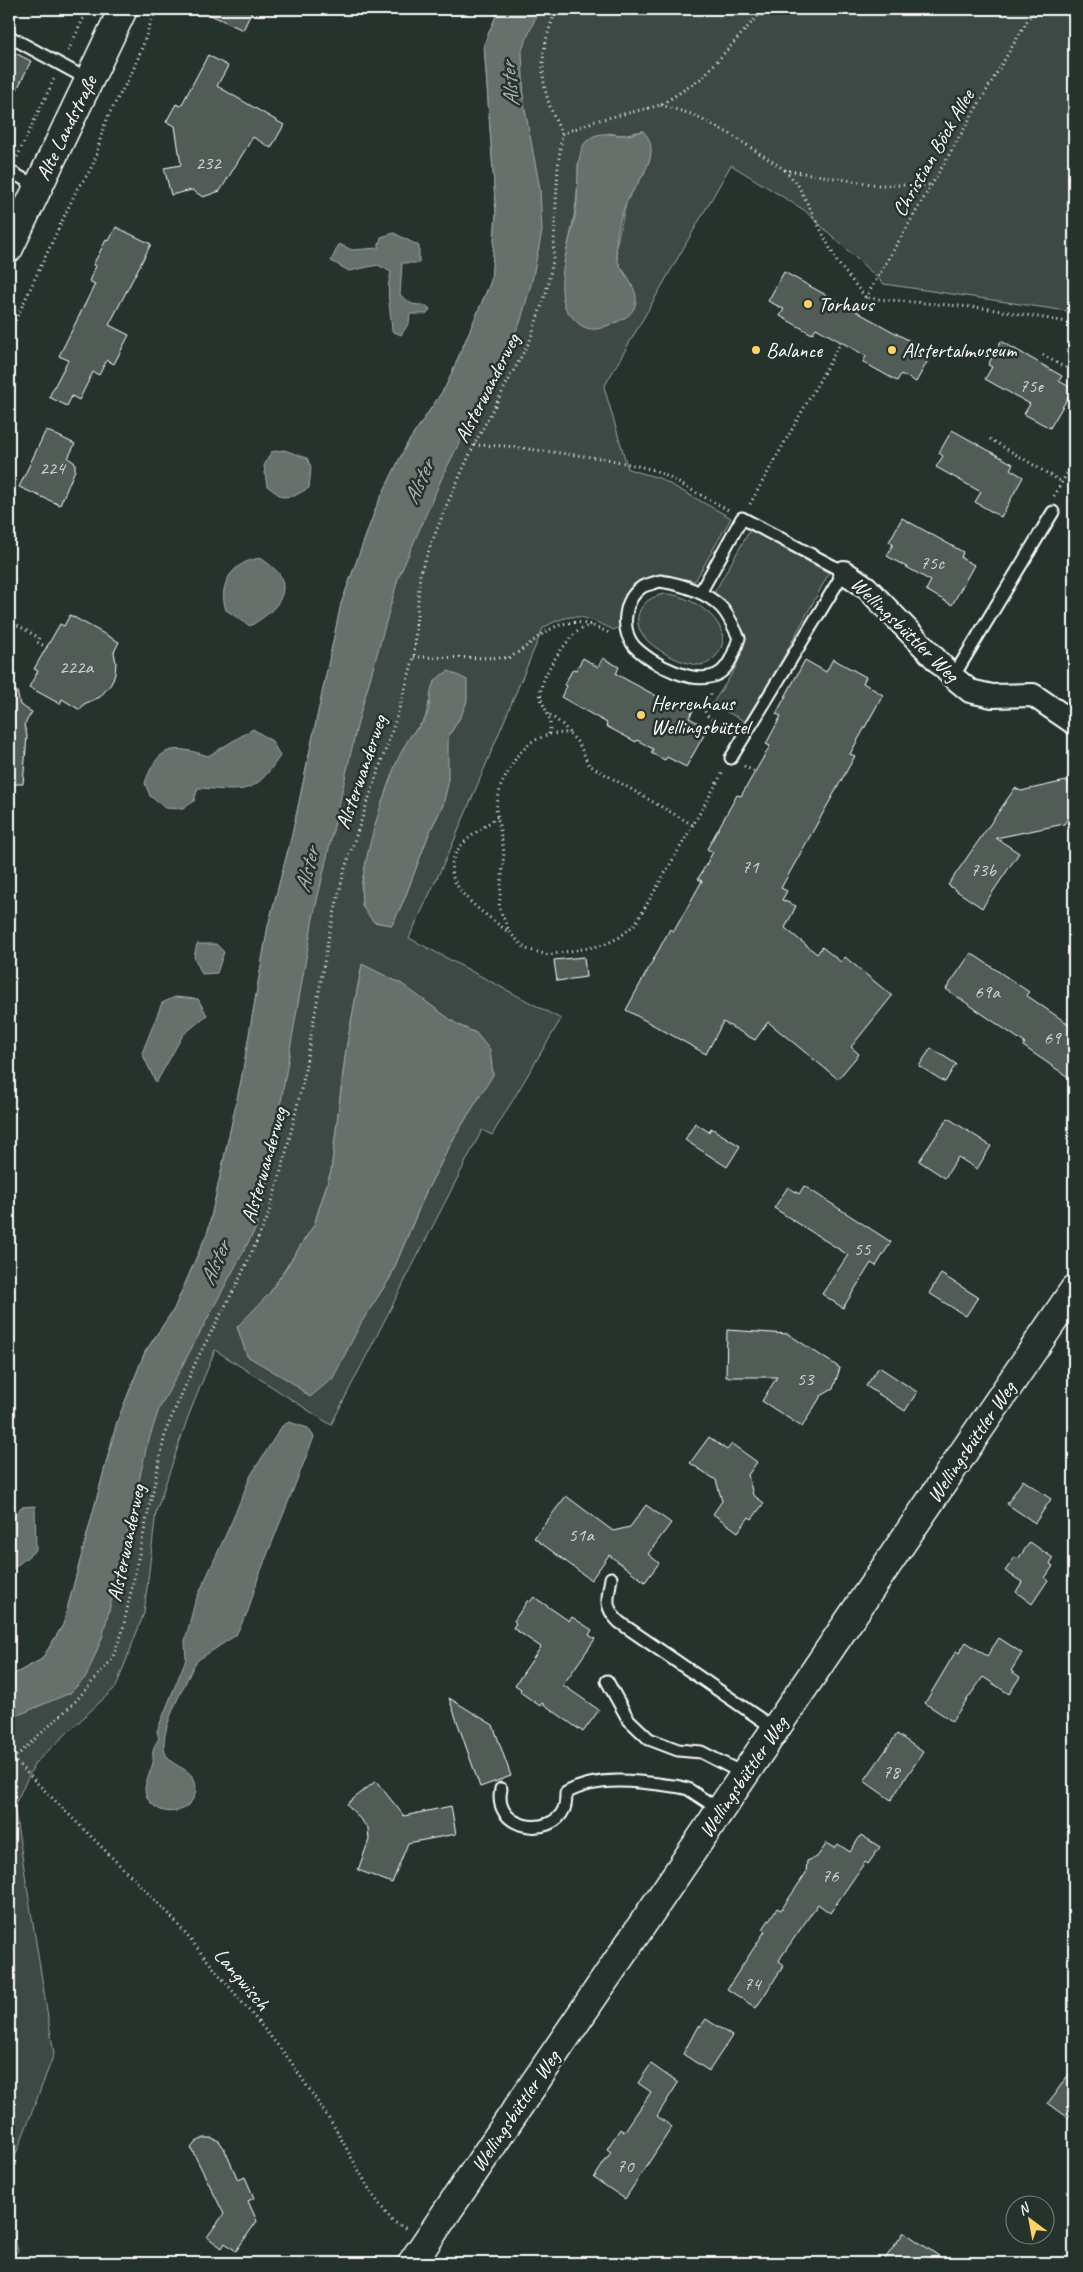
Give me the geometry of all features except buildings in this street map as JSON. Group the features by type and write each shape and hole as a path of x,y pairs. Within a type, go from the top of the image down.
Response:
{"main road":[{"name":"Alte Landstraße","path":"9,248 123,9"},
{"name":"Wellingsbüttler Weg","path":"412,2263 1074,1290"}],"street":[{"name":"Wellingsbüttler Weg","path":"844,572 866,587 953,677 970,691 992,696 1033,695 1074,723"}],"lane":[{"path":"12,38 89,80"},
{"path":"9,171 38,187"},
{"path":"953,677 1053,512"},
{"path":"700,593 742,518 844,572 731,758"},
{"path":"660,581 678,583 700,593 721,607 739,638 734,655 720,672 698,679 663,667 634,645 625,625 628,603 642,587 660,581"},
{"path":"611,1578 608,1600 609,1612 619,1622 775,1729"},
{"path":"607,1681 628,1719 649,1739 678,1750 701,1752 744,1774"},
{"path":"501,1789 500,1806 505,1814 511,1821 532,1826 542,1825 554,1820 564,1809 566,1793 586,1783 611,1781 680,1787 688,1789 720,1810"}],"path":[{"path":"9,171 88,9"},
{"path":"9,334 78,187 90,174 97,158 101,136 109,114 136,63 150,22 157,9"},
{"path":"557,9 549,28 541,72 549,108 562,134 595,121 661,105 702,78 764,9"},
{"name":"Christian Böck Allee","path":"858,311 1034,9"},
{"path":"661,105 699,118 730,134 785,170 798,185 837,262 866,298 984,308 1074,323"},
{"name":"Alsterwanderweg","path":"9,1762 10,1757 74,1703 112,1659 122,1632 166,1430 198,1357 238,1282 270,1210 303,1081 329,935 344,868 397,716 414,658 420,573 444,511 474,445 530,340 546,292 553,261 558,166 562,134"},
{"path":"785,170 878,185 931,185"},
{"path":"474,445 505,446 607,459 655,470 742,518 841,342"},
{"path":"1043,355 1074,373"},
{"path":"990,439 1062,482"},
{"path":"1053,512 1050,503 1074,461"},
{"path":"9,620 39,638 37,642 50,650"},
{"path":"414,658 508,658 542,635 569,623 580,622 591,624 634,645"},
{"path":"549,734 551,724 549,714 541,698 543,679 565,644 578,631 591,624"},
{"path":"710,675 714,689 703,708 708,717 744,736"},
{"path":"549,714 571,734 589,766 693,825"},
{"path":"510,933 499,908 504,852 496,809 501,785 517,756 531,742 549,734 571,734"},
{"path":"497,817 460,846 454,860 451,875 457,889 510,933 526,949 548,955 604,945 620,937 636,923 716,784"},
{"name":"Langwisch","path":"10,1757 168,1914 289,2059 335,2128 372,2194 392,2220 427,2240"}],"shaded area":[{"path":"499,9 1074,9 1074,312 884,284 804,210 731,165 604,387 628,469 659,478 731,518 695,581 666,576 651,578 643,582 625,594 619,627 614,630 586,618 578,617 553,622 543,628 451,848 409,938 561,1019 492,1135 482,1130 331,1425 215,1350 188,1417 156,1512 144,1613 116,1687 35,1763 14,1806 54,2054 9,2172 9,1677 42,1659 63,1625 117,1422 145,1352 174,1309 208,1231 241,1081 268,926 292,835 341,604 377,505 407,444 446,386 491,281 496,214 484,44","holes":["643,131 645,172 627,200 616,246 618,263 630,280 564,263 576,201 578,164 608,133 621,135","429,702 462,714 448,737 443,805 430,831 404,900 392,925 374,922 362,905 361,884 391,776 411,735 425,719","362,965 458,1025 476,1033 493,1074 454,1138 426,1192 390,1278 310,1397 291,1382 255,1311 269,1294 314,1225 331,1171 346,1049"]},
{"path":"750,530 829,573 748,723 712,704 732,674 743,647 743,635 739,622 729,608 714,593"},
{"path":"665,594 688,600 700,606 718,624 722,635 722,646 710,662 698,665 679,660 661,651 643,636 638,621 642,607 655,597"},
{"path":"9,2216 18,2251 9,2260"}],"water":[{"name":"Alster","path":"499,9 539,9 522,50 524,104 540,189 542,231 532,281 520,323 444,473 398,579 358,722 313,918 265,1193 256,1228 159,1409 146,1449 121,1564 102,1638 86,1677 70,1693 9,1719 9,1677 42,1659 63,1625 117,1422 145,1352 174,1309 208,1231 241,1081 268,926 292,835 341,604 377,505 407,444 446,386 491,281 496,214 484,44"},
{"path":"643,131 649,139 651,148 648,166 625,204 620,220 616,246 618,261 632,284 636,303 633,310 623,319 598,329 588,328 579,324 570,315 565,307 562,295 565,258 576,210 580,156 585,143 597,135 626,135"},
{"path":"394,233 419,246 419,263 402,263 400,295 412,304 427,306 430,309 427,314 410,314 409,323 401,335 392,331 388,294 391,272 378,265 349,271 331,261 339,244 352,250 378,248 381,237"},
{"path":"284,450 307,458 311,467 309,488 294,496 282,497 267,486 264,466 271,452"},
{"path":"261,558 280,574 283,585 282,593 280,600 270,612 250,626 226,610 224,591 226,582 236,569 251,560"},
{"path":"449,671 467,680 467,701 462,714 448,737 448,784 443,805 430,831 404,900 392,925 374,922 363,906 362,890 368,852 380,808 393,770 402,751 411,736 424,721 428,712 432,687 435,681"},
{"path":"253,729 272,741 280,756 259,782 238,790 198,788 194,801 183,809 165,808 150,796 145,783 155,761 161,755 168,751 185,750 208,756"},
{"path":"197,944 216,944 224,952 217,973 202,974 194,957"},
{"path":"362,964 402,984 458,1025 476,1033 490,1050 493,1075 454,1138 426,1192 390,1278 361,1323 333,1378 310,1397 291,1382 247,1356 237,1327 269,1294 314,1225 331,1171 346,1049"},
{"path":"175,997 198,999 207,1015 183,1035 156,1083 142,1053 162,1003"},
{"path":"289,1422 308,1428 314,1437 258,1578 248,1611 236,1635 198,1660 171,1714 165,1734 165,1751 172,1762 192,1776 196,1790 194,1798 182,1809 166,1811 150,1802 146,1796 145,1788 153,1763 154,1748 159,1738 157,1731 186,1659 185,1641 195,1602 251,1475 282,1426"},
{"path":"35,1506 36,1550 14,1568 9,1569 12,1521 21,1507"}],"place":[{"name":"Torhaus","path":"808,304"},
{"name":"Balance","path":"756,350"},
{"name":"Alstertalmuseum","path":"892,350"},
{"name":"Herrenhaus Wellingsbüttel","path":"641,715"}]}
